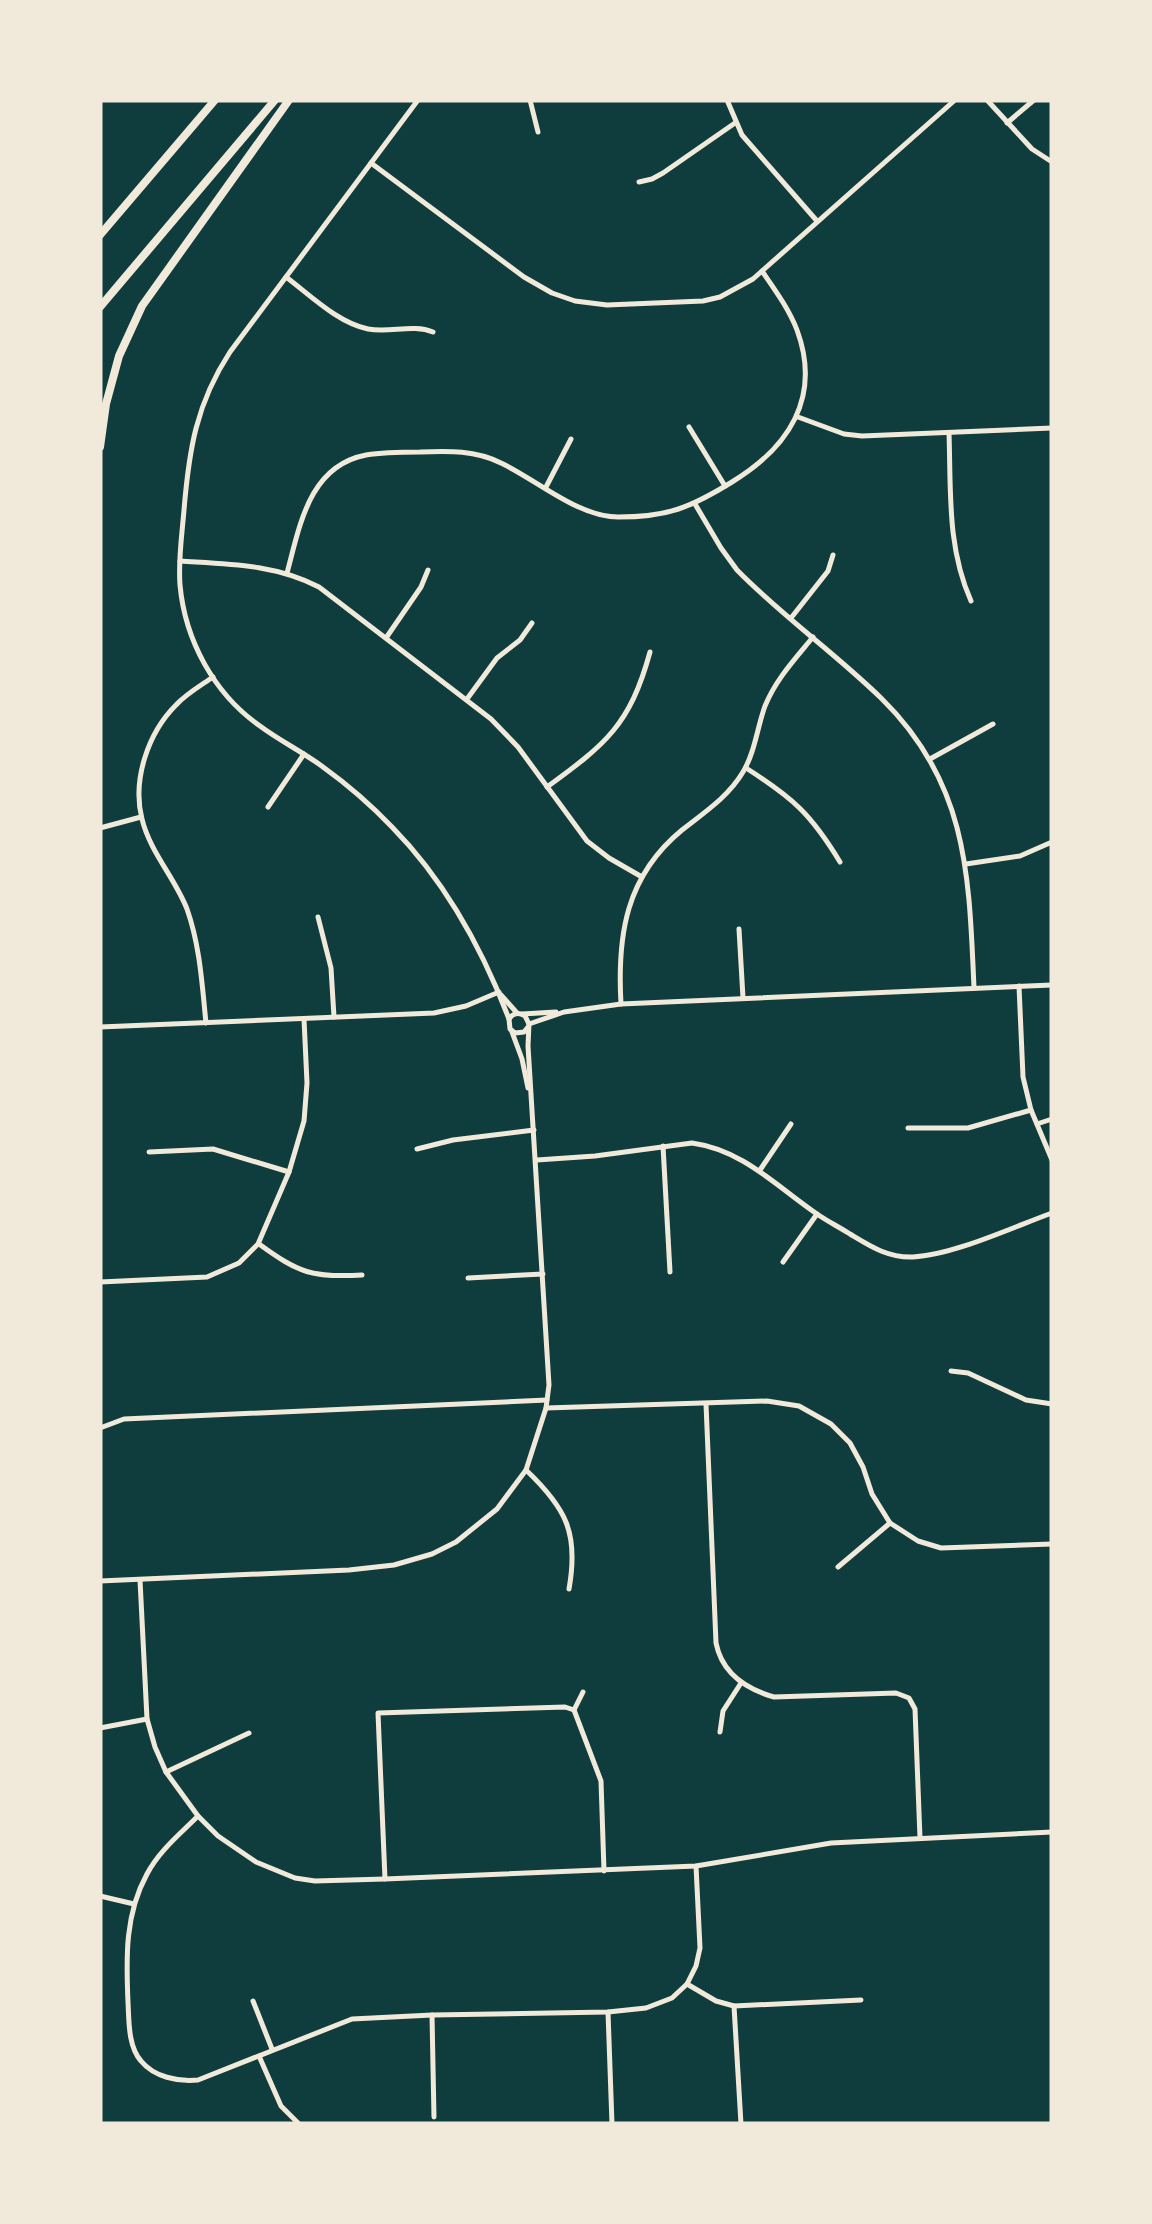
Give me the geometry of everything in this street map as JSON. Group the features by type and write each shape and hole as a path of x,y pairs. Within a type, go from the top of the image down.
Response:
{"highway":[{"path":"100,235 215,100"},
{"path":"100,307 274,100"},
{"path":"100,447 119,356 142,306 289,100"}],"street":[{"path":"418,100 223,362 200,411 189,453 181,594 199,653 213,677 243,712 358,795 424,863 473,936 499,992 522,1059 532,1106"},
{"path":"530,100 538,132"},
{"path":"727,100 742,135 817,222"},
{"path":"371,163 524,277 552,293 606,305 711,300 738,289 762,271 955,100"},
{"path":"987,100 1032,148 1052,162"},
{"path":"1008,123 1034,100"},
{"path":"639,182 663,173 735,123"},
{"path":"286,573 313,492 326,475 349,460 384,453 462,451 495,460 585,510 607,516 663,514 695,504 753,469 771,454 797,417 805,379 802,345 786,308 762,271"},
{"path":"286,277 356,326 378,330 423,328 433,332"},
{"path":"797,417 854,435 1052,428"},
{"path":"689,427 725,486"},
{"path":"949,433 954,546 971,601"},
{"path":"546,487 571,440"},
{"path":"695,504 738,570 891,708 929,759 951,808 966,864 974,988"},
{"path":"791,618 828,572 833,555"},
{"path":"180,561 261,567 319,587 467,699 510,738 594,847 642,877"},
{"path":"386,638 428,570"},
{"path":"467,699 498,658 520,640 532,623"},
{"path":"621,1004 621,942 642,877 657,854 717,804 746,768 774,686 813,637"},
{"path":"548,787 597,750 618,727 636,696 650,652"},
{"path":"206,1023 200,961 190,920 141,818 142,770 154,735 180,701 213,677"},
{"path":"929,759 993,724"},
{"path":"268,807 304,754"},
{"path":"746,768 786,793 805,811 840,862"},
{"path":"100,828 141,818"},
{"path":"966,864 1020,856 1052,842"},
{"path":"318,917 330,956 334,1018"},
{"path":"739,929 742,998"},
{"path":"510,1019 520,1014 621,1004 1052,984"},
{"path":"1019,986 1023,1077 1030,1110 1052,1160"},
{"path":"100,1581 394,1565 456,1542 497,1509 526,1470 547,1404 549,1366 529,1025 499,992"},
{"path":"100,1028 434,1013 466,1006 499,992"},
{"path":"512,1032 522,1034 529,1025 564,1012"},
{"path":"100,1282 207,1276 239,1264 258,1244 302,1134 306,1102 304,1020"},
{"path":"908,1128 968,1128 1030,1110"},
{"path":"1037,1124 1052,1119"},
{"path":"760,1170 790,1124"},
{"path":"417,1149 453,1140 534,1130"},
{"path":"537,1160 692,1143 706,1145 733,1154 760,1170 817,1214 891,1256 941,1252 1052,1213"},
{"path":"663,1146 670,1272"},
{"path":"149,1152 213,1148 289,1172"},
{"path":"783,1262 817,1214"},
{"path":"258,1244 290,1266 313,1275 362,1276"},
{"path":"468,1278 543,1274"},
{"path":"951,1371 968,1373 1026,1400 1052,1404"},
{"path":"100,1428 124,1418 767,1401 799,1406 831,1424 850,1443 872,1494 890,1522 918,1541 941,1548 1052,1544"},
{"path":"706,1404 719,1656 741,1682 774,1697 896,1693 908,1698 914,1709 920,1838"},
{"path":"526,1470 554,1500 568,1524 574,1560 570,1589"},
{"path":"838,1568 890,1522"},
{"path":"140,1580 147,1720 166,1772 218,1836 256,1862 295,1878 385,1880 696,1866 814,1844 1052,1832"},
{"path":"720,1732 723,1710 741,1682"},
{"path":"583,1692 574,1710 602,1780 604,1871"},
{"path":"385,1880 378,1713 565,1707 574,1710"},
{"path":"100,1728 147,1720"},
{"path":"166,1772 249,1733"},
{"path":"198,1816 158,1856 147,1874 134,1904 126,1951 133,2046 141,2061 166,2077 183,2082 198,2080 352,2019 608,2012 646,2008 672,1998 687,1984 700,1948 696,1866"},
{"path":"100,1896 134,1904"},
{"path":"687,1984 734,2006 861,2000"},
{"path":"253,2000 273,2050"},
{"path":"734,2006 741,2124"},
{"path":"608,2012 612,2124"},
{"path":"432,2015 434,2117"},
{"path":"258,2056 280,2106 299,2124"}]}
